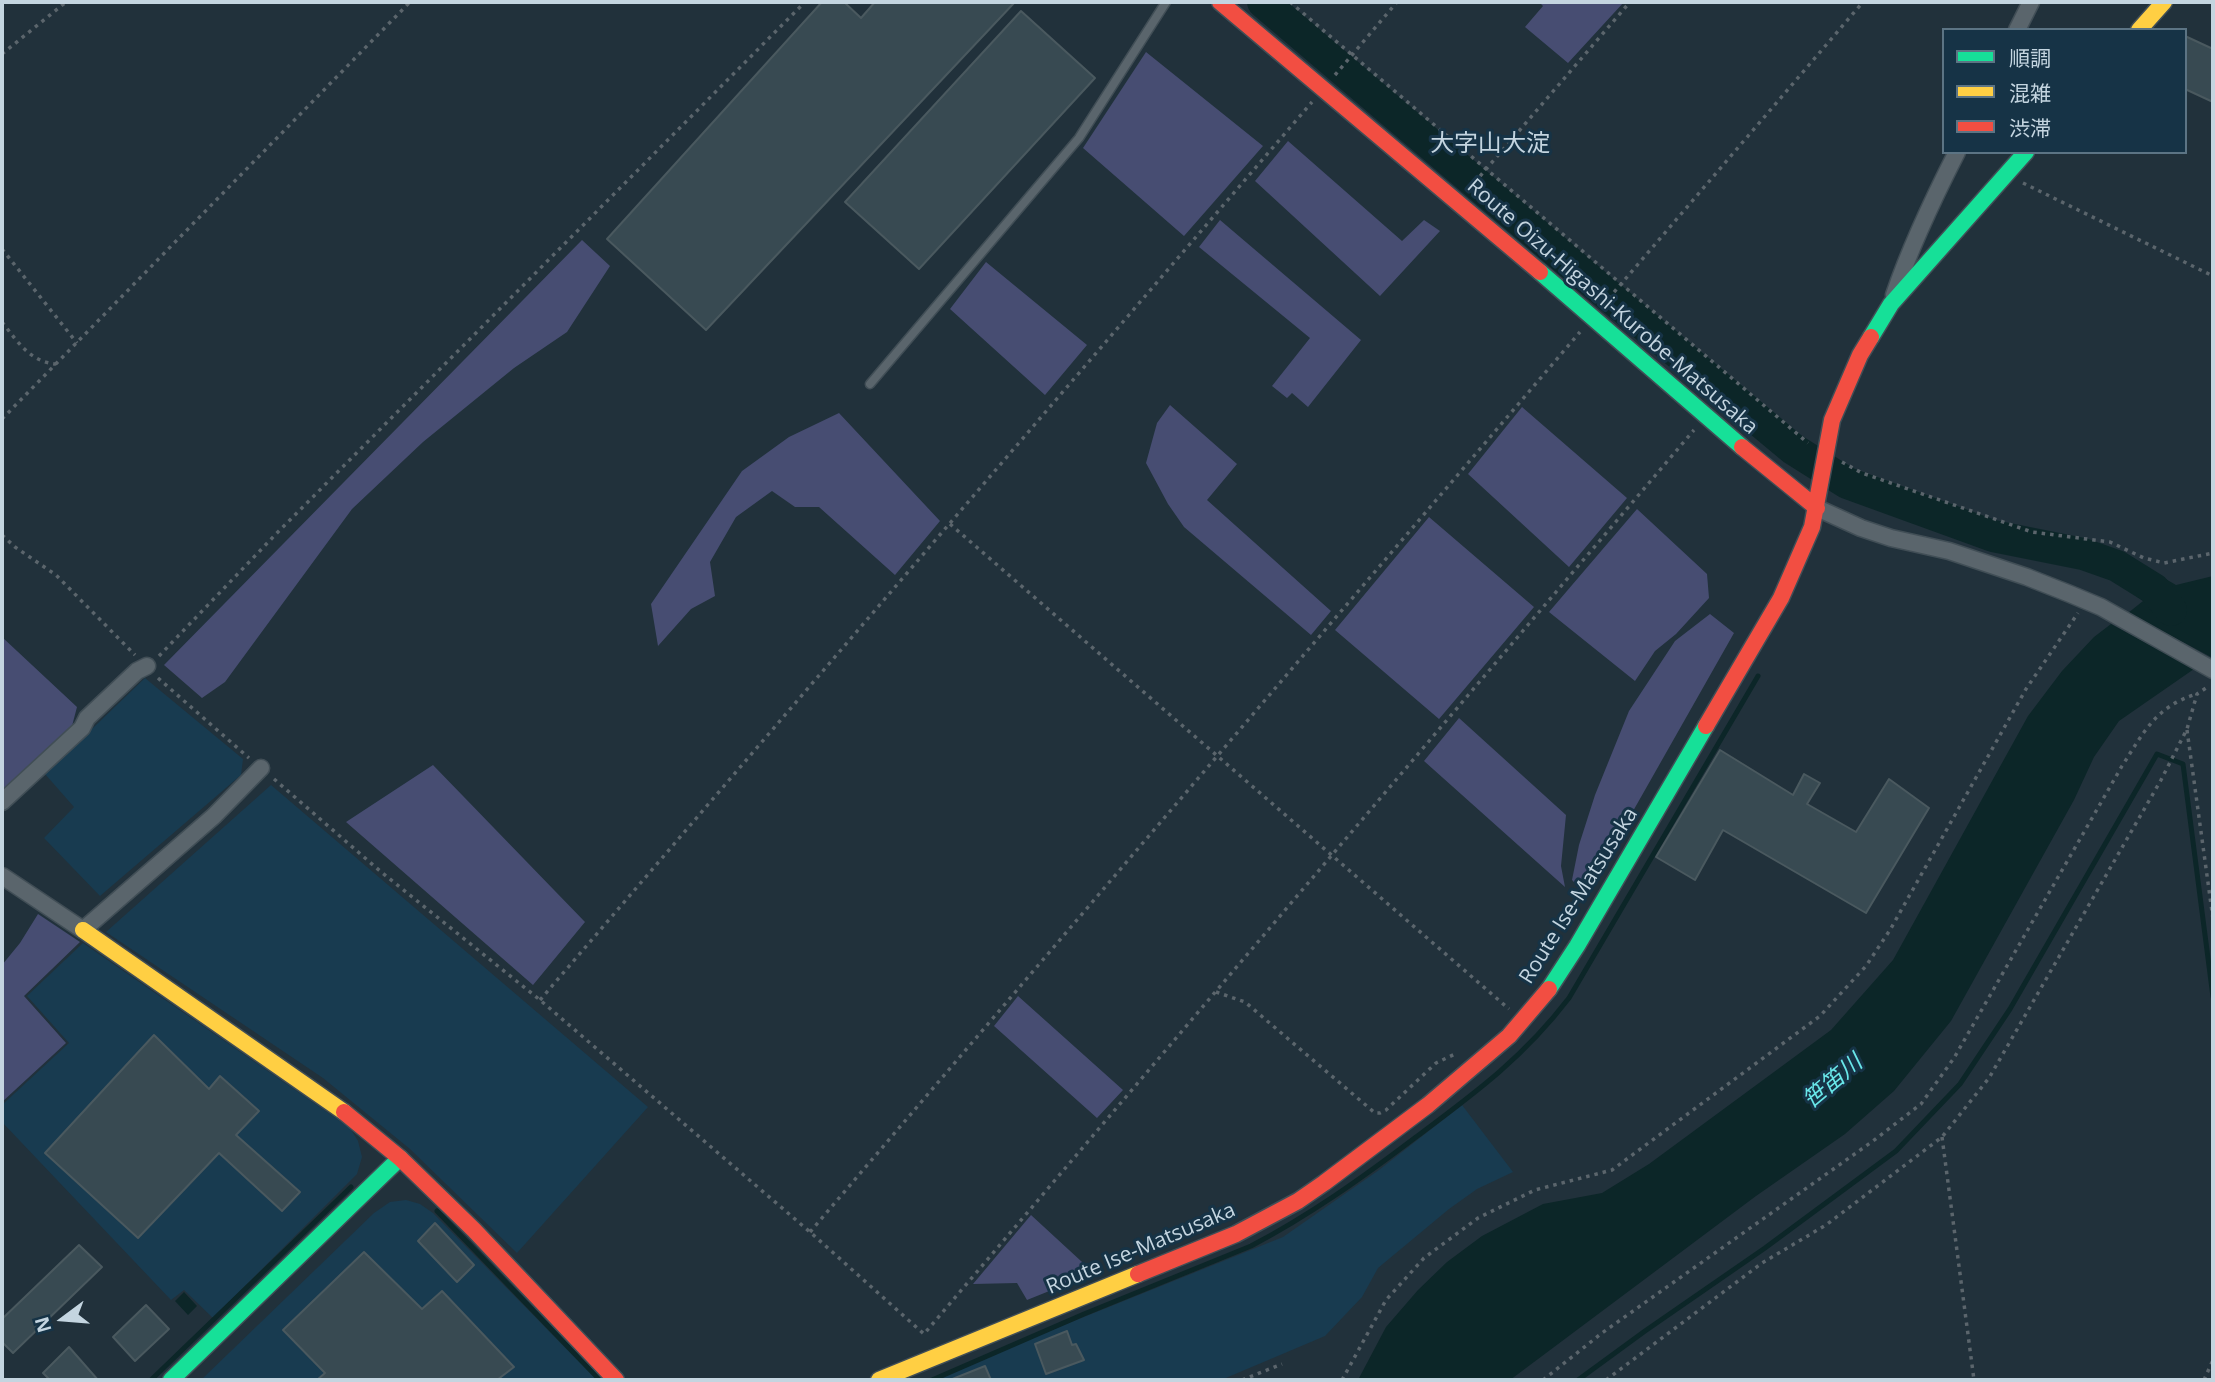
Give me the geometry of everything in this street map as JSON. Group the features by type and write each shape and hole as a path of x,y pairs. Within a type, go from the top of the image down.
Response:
{"main road":[{"name":"Route Oizu-Higashi-Kurobe-Matsusaka","path":"1220,2 1327,85 1595,314 1706,416 1818,508"},
{"path":"2141,28 2165,2"},
{"name":"Route Ise-Matsusaka","path":"879,1380 1172,1261 1271,1217 1325,1183 1428,1105 1509,1036 1555,982 1781,598 1805,547 1818,508 1832,420 1860,355 1891,304 2024,154"},
{"path":"83,930 356,1120 400,1158 474,1230 616,1380"},
{"path":"171,1380 400,1158"}],"street":[{"path":"2018,28 2031,2"},
{"path":"1891,304 1912,246 1956,154"},
{"path":"1818,508 1861,528 1949,551 2027,577 2094,604 2213,670"},
{"path":"2,802 82,728 87,718 107,699 137,671 147,666"},
{"path":"2,876 83,930 214,816 261,768"}],"lane":[{"path":"870,384 1079,138 1166,2"}],"path":[{"path":"2,54 66,2"},
{"path":"2,419 410,2"},
{"path":"147,666 163,653 276,534 805,2"},
{"path":"1290,2 1805,442 1825,454 1862,473 2032,532 2110,542 2164,564 2213,553"},
{"path":"540,1000 1397,2"},
{"path":"1470,188 1630,2"},
{"path":"810,1232 1863,2"},
{"path":"2005,175 2213,276"},
{"path":"2,249 78,343"},
{"path":"2,322 28,354 45,363 57,364"},
{"path":"2,535 55,575 147,666 261,768 380,871 540,1000 810,1232 924,1334 1706,416"},
{"path":"950,524 1523,1021"},
{"path":"1342,1380 1386,1300 1424,1258 1478,1218 1535,1190 1612,1170 1820,1016 1866,966 1890,930 2026,689 2094,604"},
{"path":"1543,1380 1602,1334 1921,1104 1954,1058 2122,766 2153,719 2183,698 2197,694 2213,683"},
{"path":"1606,1380 1762,1263 1826,1225 1941,1137 1989,1078 2161,780 2187,729 2197,694"},
{"path":"2187,729 2213,919"},
{"path":"1216,992 1245,1002 1375,1113 1386,1110 1436,1063 1456,1054 1466,1044"},
{"path":"1941,1137 1974,1380"},
{"path":"2204,1380 2213,1360"},
{"path":"1242,1380 1282,1364"}],"shaded area":[{"path":"1539,2 1624,2 1568,63 1525,27 1543,6"},
{"path":"1146,52 1263,146 1184,236 1083,148"},
{"path":"1288,141 1402,241 1424,220 1440,231 1380,296 1255,181"},
{"path":"1220,220 1361,340 1308,407 1292,393 1287,398 1272,386 1310,338 1199,247"},
{"path":"582,240 610,266 567,332 514,368 423,442 352,509 225,682 202,698 164,665"},
{"path":"986,262 1087,345 1045,395 950,309"},
{"path":"1170,405 1237,464 1207,500 1331,611 1311,635 1184,527 1168,504 1146,463 1157,423"},
{"path":"1522,407 1627,498 1569,567 1468,474"},
{"path":"839,413 940,521 895,575 819,507 795,507 772,491 736,517 710,562 715,596 691,609 658,646 651,604 742,471 789,437"},
{"path":"1637,509 1707,574 1709,598 1676,634 1655,651 1635,681 1549,612"},
{"path":"1429,517 1534,607 1439,719 1335,630"},
{"path":"1710,614 1734,633 1586,894 1572,880 1579,845 1595,795 1629,711 1675,641"},
{"path":"2,637 77,707 72,726 2,792"},
{"path":"145,678 243,759 241,775 100,896 44,838 74,807 45,774"},
{"path":"1459,718 1566,815 1561,866 1565,887 1424,761"},
{"path":"433,765 585,922 533,985 346,822"},
{"path":"271,785 648,1107 517,1253 410,1149 323,1078 106,932"},
{"path":"38,914 80,942 24,996 66,1043 2,1102 2,965"},
{"path":"83,943 350,1128 358,1141 362,1157 357,1174 213,1318 184,1290 171,1300 2,1122 2,1105 69,1043 27,996"},
{"path":"1018,996 1123,1090 1097,1118 994,1026"},
{"path":"1462,1105 1513,1172 1477,1189 1378,1268 1362,1297 1325,1336 1221,1380 927,1380 1283,1237 1379,1170"},
{"path":"406,1200 420,1204 433,1213 597,1380 201,1380 374,1213 390,1202"},
{"path":"1031,1215 1094,1273 1027,1300 1017,1283 973,1284"}],"water":[{"path":"2150,570 2176,585 2213,576 2213,658 2128,613 2143,601 2129,591"},
{"name":"笹笛川","path":"2111,624 2194,669 2119,721 2094,757 2074,800 1951,1021 1894,1091 1845,1134 1756,1196 1510,1380 1358,1380 1386,1327 1447,1262 1482,1236 1543,1204 1602,1193 1649,1164 1831,1030 1893,960 2028,716 2062,671 2094,637"},
{"path":"184,1292 197,1306 188,1315 175,1301"}],"building":[{"path":"822,2 844,2 861,18 875,2 1015,2 706,330 607,239"},
{"path":"1021,11 1095,78 919,269 845,202"},
{"path":"2187,37 2213,49 2213,102 2187,90"},
{"path":"1720,750 1793,795 1804,774 1820,783 1807,804 1856,832 1889,779 1929,808 1866,913 1723,830 1695,880 1656,857"},
{"path":"154,1035 209,1089 220,1076 259,1111 236,1135 300,1192 282,1211 219,1153 138,1238 45,1153"},
{"path":"435,1223 474,1265 457,1282 418,1241"},
{"path":"79,1245 102,1267 13,1353 2,1342 2,1319"},
{"path":"364,1252 422,1309 442,1291 514,1367 497,1380 317,1380 325,1373 283,1330"},
{"path":"146,1305 169,1329 135,1361 113,1337"},
{"path":"1067,1331 1072,1345 1076,1344 1084,1360 1046,1374 1035,1344"},
{"path":"69,1347 98,1380 50,1380 43,1373"},
{"path":"985,1366 991,1380 950,1380"}],"waterway":[{"path":"1263,2 1793,449 1847,483 1993,536 2083,554 2117,566 2154,589 2171,610"},
{"path":"932,1380 1251,1246 1294,1222 1356,1181 1497,1074 1534,1039 1569,998 1758,676"},
{"path":"1578,1380 1765,1248 1896,1151 1960,1084 2010,1009 2157,754 2183,764 2213,997"},
{"path":"151,1380 351,1187"},
{"path":"437,1211 600,1380"}],"traffic: fast":[{"path":"1871,337 1891,304 2024,154"},
{"path":"1540,272 1742,447"},
{"path":"1549,989 1706,726"},
{"path":"171,1380 400,1158"}],"traffic: slow":[{"path":"2141,28 2164,2"},
{"path":"83,930 344,1112"},
{"path":"879,1380 1138,1274"}],"traffic: jam":[{"path":"1220,2 1540,272"},
{"path":"1706,726 1781,598 1812,527 1832,420 1860,355 1871,337"},
{"path":"1742,447 1817,508"},
{"path":"1138,1274 1236,1234 1298,1201 1324,1183 1428,1105 1509,1036 1549,989"},
{"path":"344,1112 400,1158 474,1230 616,1380"}],"district":[{"name":"大字山大淀","path":"1490,144"}]}
